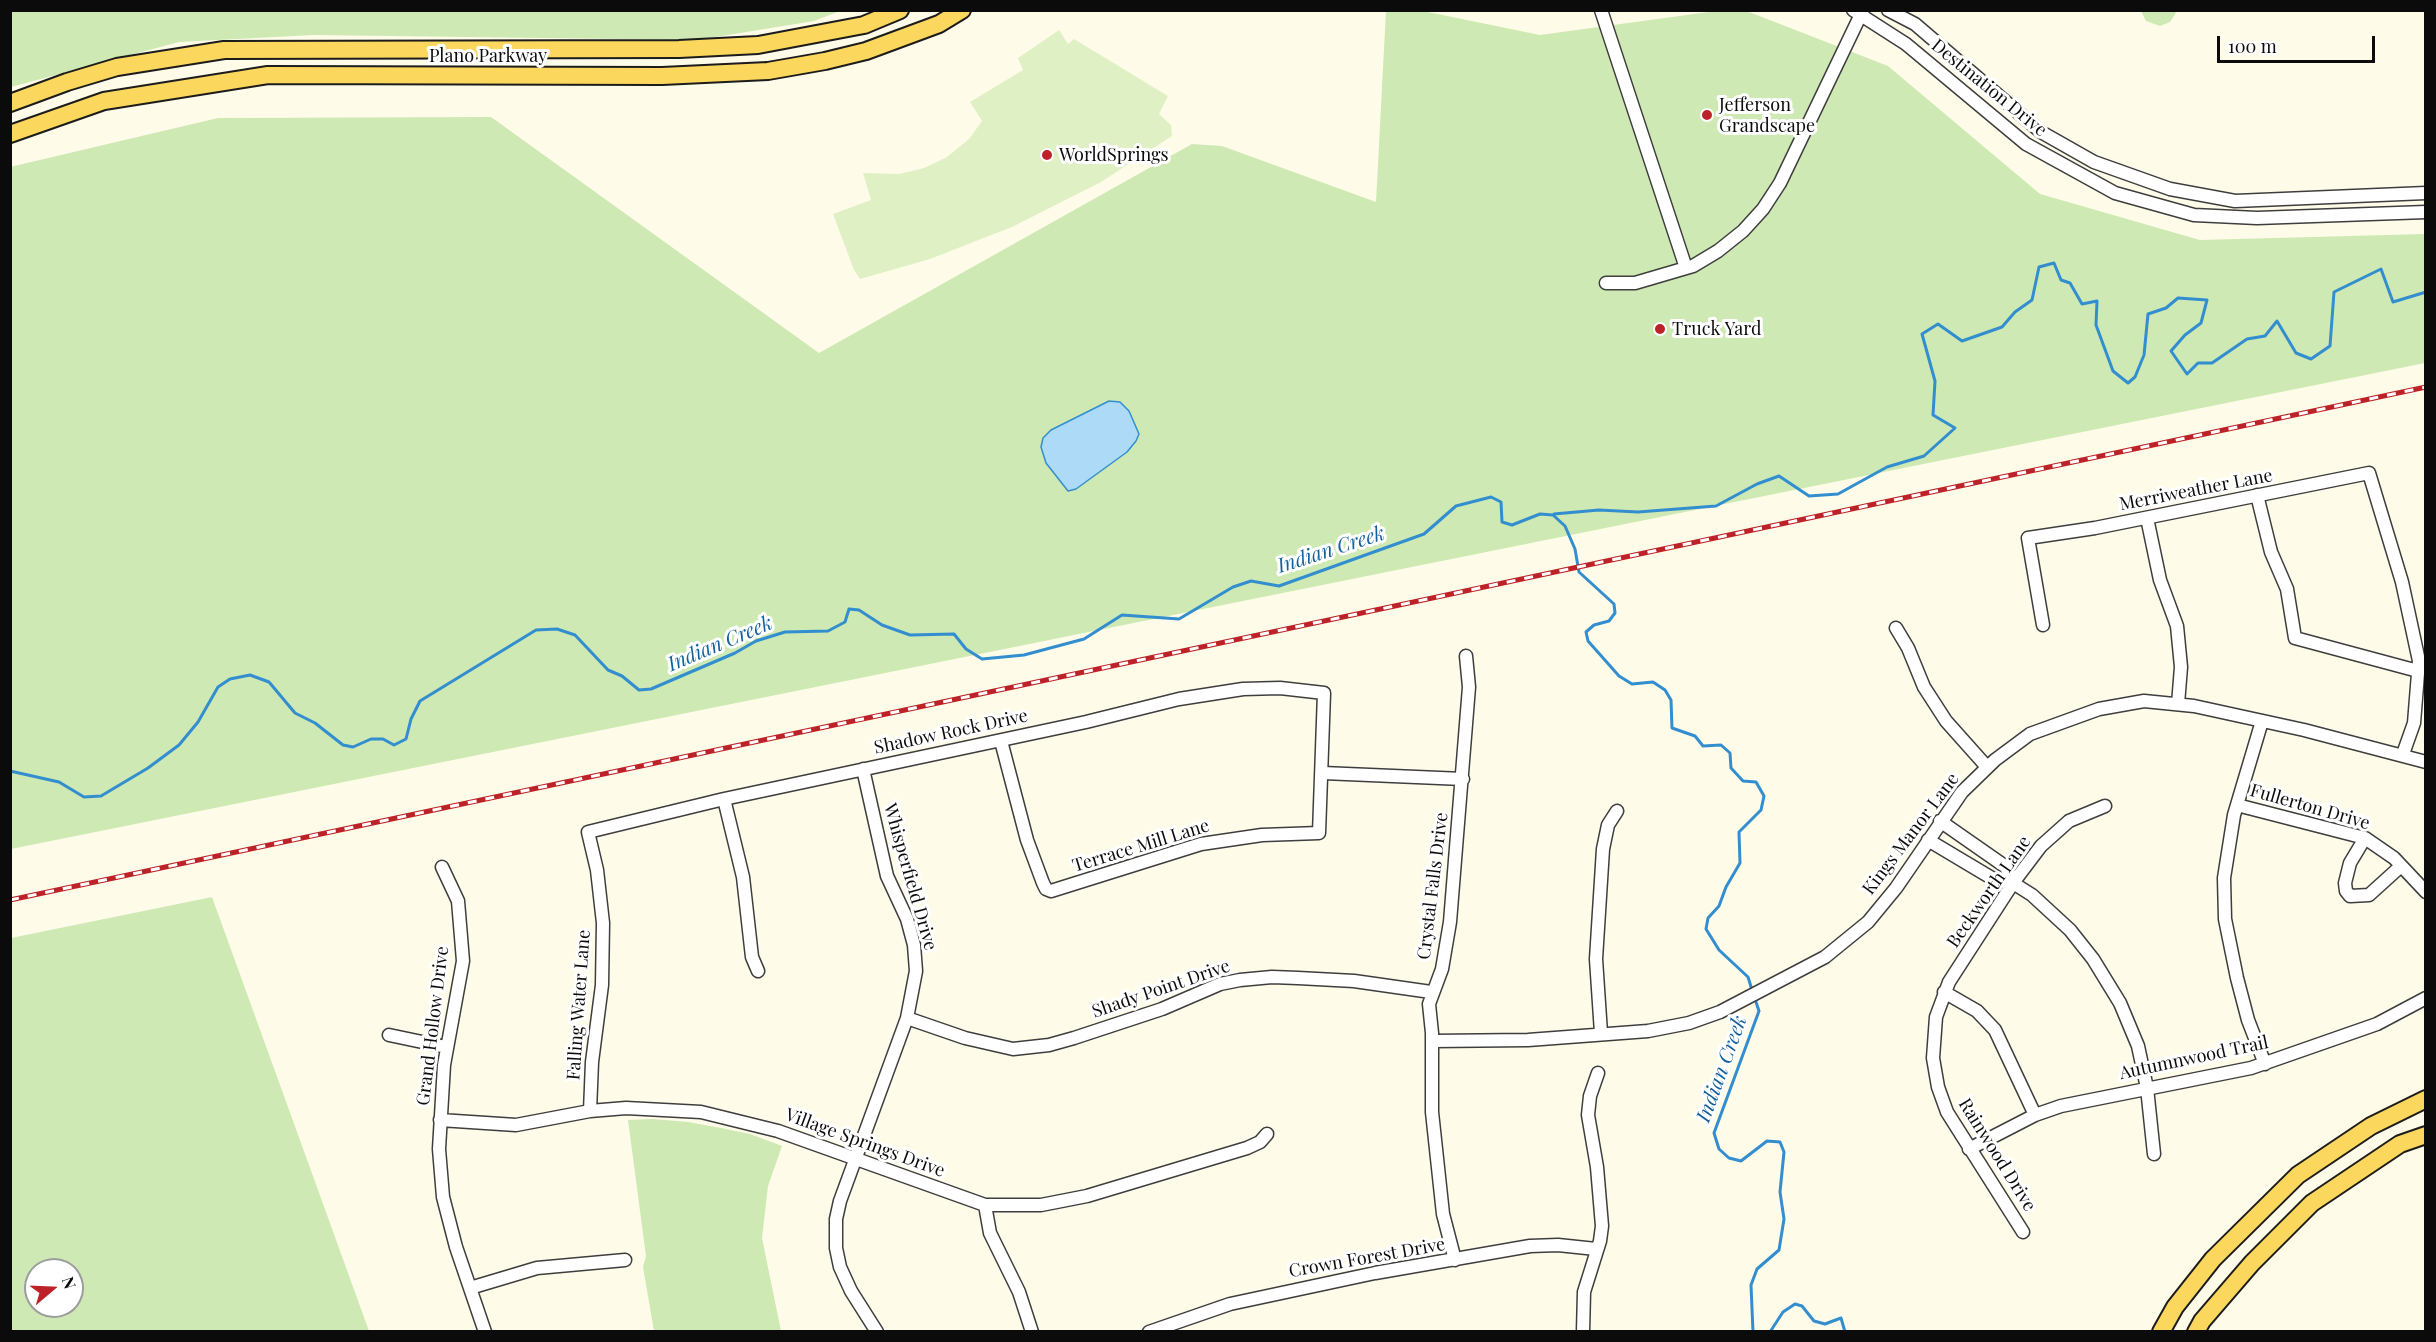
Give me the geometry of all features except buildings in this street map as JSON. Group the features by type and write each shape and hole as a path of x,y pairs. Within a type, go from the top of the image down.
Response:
{"main road":[{"name":"Plano Parkway","path":"10,103 67,81 117,67 224,51 679,49 758,45 864,25 900,10"},
{"name":"Plano Parkway","path":"12,129 104,101 268,75 662,76 768,71 825,62 866,51 939,24 962,10"},
{"path":"2161,1332 2175,1307 2213,1259 2298,1175 2371,1126 2426,1099"},
{"path":"2196,1332 2202,1321 2252,1263 2312,1203 2400,1144 2426,1135"}],"street":[{"path":"1601,10 1686,268"},
{"name":"Destination Drive","path":"1888,10 1915,24 2041,132 2094,162 2170,189 2235,201 2426,193"},
{"path":"1606,283 1635,283 1686,268 1718,251 1763,209 1780,183 1859,12"},
{"name":"Destination Drive","path":"1859,12 1906,44 2026,144 2082,177 2115,193 2194,214 2257,218 2426,212"},
{"path":"2082,177 2094,162"},
{"name":"Merriweather Lane","path":"2043,625 2028,538 2147,518 2369,473 2402,582 2419,661 2418,671"},
{"path":"2257,495 2271,552 2287,589 2295,638 2418,671 2414,723 2403,754"},
{"path":"2147,518 2160,580 2177,626 2181,668 2178,704"},
{"path":"1896,628 1908,648 1924,687 1946,721 1987,767"},
{"name":"Crystal Falls Drive","path":"1455,1260 1443,1214 1434,1135 1429,1004 1431,992 1446,952 1463,779 1469,682 1466,656"},
{"name":"Shadow Rock Drive","path":"588,832 724,799 1215,693 1280,688 1324,693 1323,773"},
{"name":"Kings Manor Lane","path":"1432,1041 1528,1040 1648,1031 1689,1023 1720,1012 1806,968 1868,922 1896,888 1962,792 1987,767 2030,734 2078,715 2144,701 2178,704 2262,721 2403,754 2426,762"},
{"path":"2262,721 2237,805 2224,878 2225,918 2248,1020 2265,1064"},
{"name":"Terrace Mill Lane","path":"1001,741 1020,818 1046,889 1051,891 1065,889 1167,853 1221,840 1319,833 1323,773"},
{"name":"Whisperfield Drive","path":"863,769 887,876 907,919 914,945 916,982 907,1018 840,1201 836,1219 836,1248 851,1291 877,1332"},
{"path":"1323,773 1463,779"},
{"path":"724,799 743,877 752,957 758,971"},
{"name":"Fullerton Drive","path":"2237,805 2365,838 2401,866 2426,892"},
{"name":"Beckworth Lane","path":"1944,992 2013,883 2054,832 2078,816 2105,806"},
{"path":"1601,1033 1596,959 1603,849 1608,825 1617,811"},
{"path":"1940,821 2006,867 2013,883"},
{"name":"Falling Water Lane","path":"588,832 597,870 603,923 602,985 592,1062 590,1111"},
{"path":"2365,838 2350,863 2345,883 2346,891 2350,896 2369,895 2401,866"},
{"path":"1928,840 1995,880 2013,883 2061,920 2101,970 2130,1025 2147,1088 2154,1154"},
{"name":"Grand Hollow Drive","path":"442,867 459,901 463,961 446,1047 440,1120 444,1197 485,1332"},
{"name":"Shady Point Drive","path":"907,1018 965,1038 1013,1049 1049,1045 1074,1038 1162,1009 1220,984 1240,980 1272,977 1354,981 1431,992"},
{"path":"1944,992 1977,1011 1995,1030 2035,1115"},
{"name":"Rainwood Drive","path":"1944,992 1934,1029 1935,1072 1947,1112 2023,1232"},
{"name":"Autumnwood Trail","path":"1969,1149 2035,1115 2074,1102 2265,1064 2377,1024 2426,998"},
{"path":"389,1035 446,1047"},
{"path":"1583,1332 1584,1292 1600,1241 1601,1204 1588,1115 1590,1096 1598,1073"},
{"name":"Village Springs Drive","path":"440,1120 516,1125 590,1111 626,1108 701,1113 778,1131 985,1205 1041,1205 1087,1196 1247,1148 1260,1142 1267,1134"},
{"path":"985,1205 990,1233 1019,1292 1032,1332"},
{"name":"Crown Forest Drive","path":"1149,1332 1205,1311 1259,1297 1375,1273 1530,1246 1558,1245 1596,1249"},
{"path":"470,1288 537,1268 625,1260"}],"green space":[{"path":"11,10 840,11 814,21 697,40 313,35 179,42 11,87"},
{"path":"1744,10 1888,66 2040,194 2200,240 2425,234 2425,363 11,849 10,167 218,118 491,117 819,353 1192,144 1222,146 1376,202 1386,11 1423,11 1540,35 1716,11"},
{"path":"2141,10 2177,11 2170,22 2160,26 2146,21"},
{"name":"WorldSprings","path":"1059,30 1068,44 1074,39 1168,96 1159,114 1171,125 1172,136 1101,182 1012,227 930,259 860,279 854,270 833,214 871,200 863,173 899,174 924,168 947,157 969,139 982,121 970,102 1023,70 1018,58"},
{"path":"212,897 369,1331 11,1331 11,938"},
{"path":"653,1119 688,1122 750,1134 782,1146 768,1186 762,1238 781,1331 654,1331 643,1267 646,1256 628,1120"}],"water":[{"path":"1109,401 1120,402 1129,411 1139,434 1136,441 1127,452 1076,489 1068,491 1046,463 1041,447 1043,438 1051,430"}],"waterway":[{"path":"1554,514 1599,510 1638,512 1716,506 1757,484 1779,476 1809,496 1838,494 1887,467 1924,456 1955,428 1933,415 1935,381 1922,334 1938,324 1962,341 2002,327 2015,312 2032,300 2039,267 2054,263 2061,280 2070,283 2082,304 2097,301 2096,325 2113,371 2128,383 2135,377 2144,355 2148,314 2166,308 2178,298 2207,300 2201,323 2185,335 2171,351 2187,374 2198,363 2212,363 2247,339 2265,336 2277,321 2296,353 2311,359 2330,346 2334,292 2381,269 2393,302 2426,292"},
{"name":"Indian Creek","path":"10,771 59,782 84,797 101,796 148,768 179,745 198,722 218,687 230,679 250,675 269,682 295,713 315,723 343,745 353,747 371,739 383,739 394,745 406,739 411,719 420,701 536,630 557,629 575,635 608,670 622,676 639,690 651,689 735,653 756,641 785,632 828,631 845,622 849,609 859,610 882,625 910,635 954,634 966,649 982,659 1024,655 1084,639 1122,615 1179,619 1233,587 1251,581 1279,586 1424,534 1456,506 1491,497 1501,502 1502,522 1512,525 1540,514 1553,515 1565,526 1575,549 1579,572 1614,604 1615,613 1609,621 1594,625 1586,632 1588,641 1619,676 1632,684 1653,682 1665,690 1671,700 1672,728 1695,736 1703,746 1721,745 1730,753 1731,768 1743,781 1756,782 1764,796 1761,810 1739,832 1740,863 1726,887 1719,906 1708,918 1706,929 1719,950 1748,977 1752,990"},
{"name":"Indian Creek","path":"1753,1332 1751,1285 1757,1269 1779,1250 1784,1219 1780,1192 1784,1152 1780,1142 1767,1141 1741,1161 1729,1158 1719,1149 1714,1133 1759,1011 1754,996"},
{"name":"Indian Creek","path":"1770,1332 1783,1312 1795,1304 1802,1306 1814,1321 1825,1324 1841,1318 1845,1332"}],"railway":[{"path":"10,900 2426,387"}],"place":[{"name":"Jefferson Grandscape","path":"1707,115"},
{"name":"WorldSprings","path":"1047,155"},
{"name":"Truck Yard","path":"1660,329"}]}
